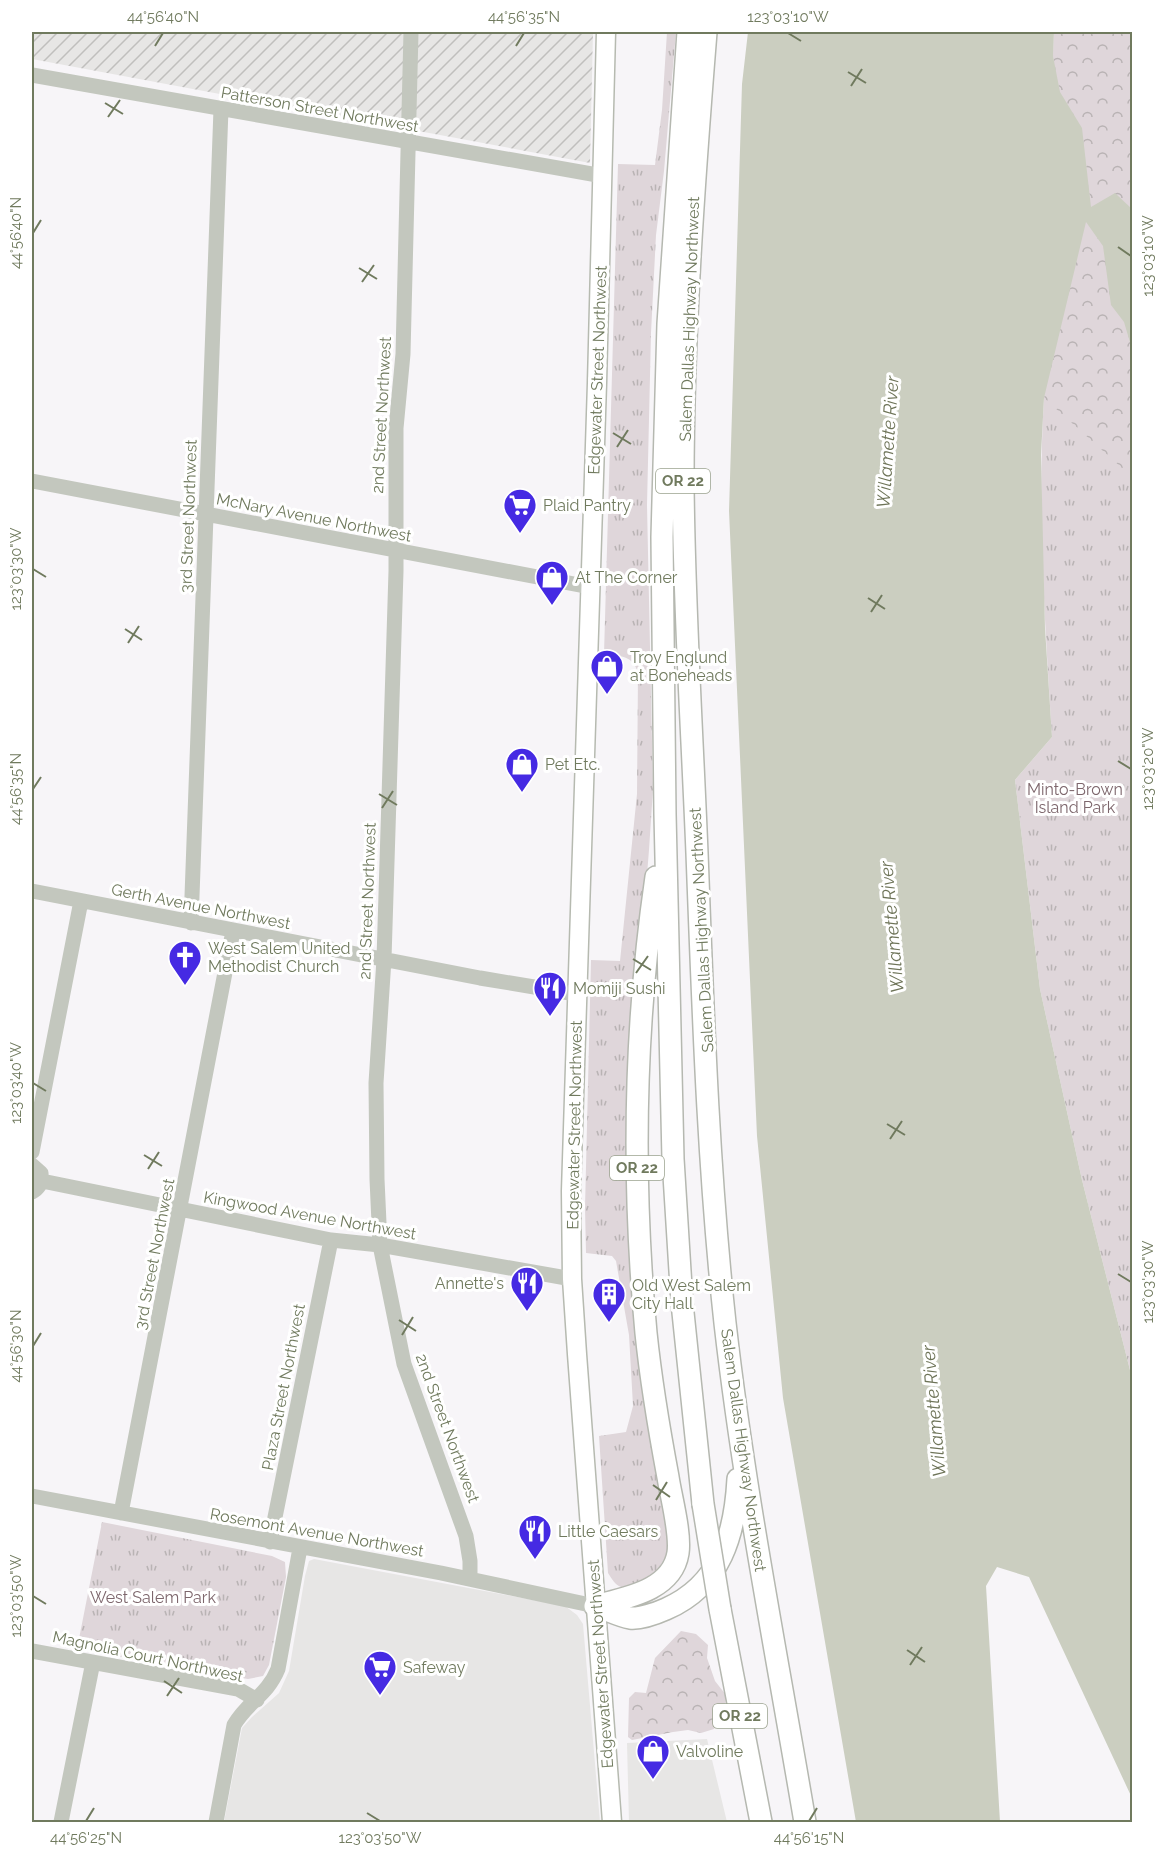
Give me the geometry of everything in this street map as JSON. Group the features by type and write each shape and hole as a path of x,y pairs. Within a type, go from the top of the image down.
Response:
{"highway":[{"name":"Salem Dallas Highway Northwest","path":"688,32 668,324 663,442 665,814 673,1159 688,1374 703,1504 720,1609 761,1822"},
{"name":"Salem Dallas Highway Northwest","path":"706,32 691,255 683,487 700,931 711,1148 719,1265 738,1431 805,1822"},
{"name":"OR 22","path":"595,1606 641,1593 653,1587 669,1572 678,1554 675,1520 647,1336 638,1222 636,1140 642,1013 654,887 665,814"},
{"name":"OR 22","path":"595,1606 631,1618 655,1613 675,1605 704,1582 720,1561 733,1522 739,1468 738,1431"}],"main road":[{"name":"Edgewater Street Northwest","path":"606,32 571,1191 572,1279 612,1822"}],"street":[{"name":"2nd Street Northwest","path":"411,32 403,354 396,428 396,583 384,959 376,1083 377,1179 380,1245 404,1364 466,1536 470,1579"},
{"name":"Patterson Street Northwest","path":"32,75 603,176"},
{"name":"3rd Street Northwest","path":"191,923 220,109"},
{"name":"McNary Avenue Northwest","path":"32,482 590,587"},
{"name":"Gerth Avenue Northwest","path":"32,891 543,990 576,994"},
{"path":"32,1152 81,901"},
{"name":"3rd Street Northwest","path":"122,1513 233,931"},
{"path":"32,1165 41,1173 37,1186"},
{"name":"Kingwood Avenue Northwest","path":"37,1186 181,1210 332,1240 380,1245 572,1279"},
{"name":"Plaza Street Northwest","path":"270,1542 332,1240"},
{"name":"Rosemont Avenue Northwest","path":"32,1496 470,1579 595,1606"},
{"path":"216,1822 234,1725 242,1712 272,1684 278,1669 300,1548"},
{"name":"Magnolia Court Northwest","path":"32,1651 238,1689 257,1700"},
{"path":"61,1822 93,1662"}],"shaded area":[{"path":"32,32 593,32 590,163 32,59"},
{"path":"314,1559 565,1606 577,1615 583,1624 600,1822 224,1822 242,1728 279,1693 289,1671 305,1576 309,1561"},
{"path":"707,1739 727,1822 629,1822 627,1743"}],"green space":[{"path":"667,32 676,32 656,235 647,505 653,789 634,1035 669,1550 660,1567 652,1575 625,1588 617,1585 608,1573 599,1436 626,1432 633,1406 629,1335 616,1261 612,1256 586,1253 591,960 620,961 637,794 638,673 629,660 604,654 618,164 655,165 662,110"},
{"name":"Minto-Brown Island Park","path":"1054,32 1132,32 1132,1378 1082,1180 1040,989 1015,780 1052,737 1041,483"},
{"path":"1054,32 1132,32 1132,209 1130,205 1091,208 1082,128 1060,92 1053,56"},
{"path":"1086,221 1103,246 1111,305 1124,322 1132,349 1132,477 1044,398"},
{"name":"West Salem Park","path":"102,1522 272,1556 285,1562 286,1577 269,1665 263,1676 248,1679 77,1649"},
{"path":"681,1631 696,1634 708,1645 707,1658 715,1681 726,1695 725,1715 714,1729 701,1733 688,1730 632,1740 628,1737 629,1698 635,1692 646,1693 655,1658"}],"water":[{"name":"Willamette River","path":"748,32 1054,32 1053,56 1060,92 1082,128 1091,207 1115,193 1132,209 1132,349 1124,322 1111,305 1103,246 1086,222 1044,398 1041,455 1045,628 1052,737 1015,780 1040,989 1082,1180 1132,1378 1132,1798 1029,1577 997,1567 986,1586 1000,1822 856,1822 783,1398 757,1136 729,511 742,84"}],"place":[{"name":"Plaid Pantry","path":"520,534"},
{"name":"At The Corner","path":"552,606"},
{"name":"Troy Englund at Boneheads","path":"607,695"},
{"name":"Pet Etc.","path":"522,793"},
{"name":"West Salem United Methodist Church","path":"185,986"},
{"name":"Momiji Sushi","path":"550,1017"},
{"name":"Annette's","path":"527,1312"},
{"name":"Old West Salem City Hall","path":"609,1323"},
{"name":"Little Caesars","path":"535,1560"},
{"name":"Safeway","path":"380,1696"},
{"name":"Valvoline","path":"653,1780"}]}
